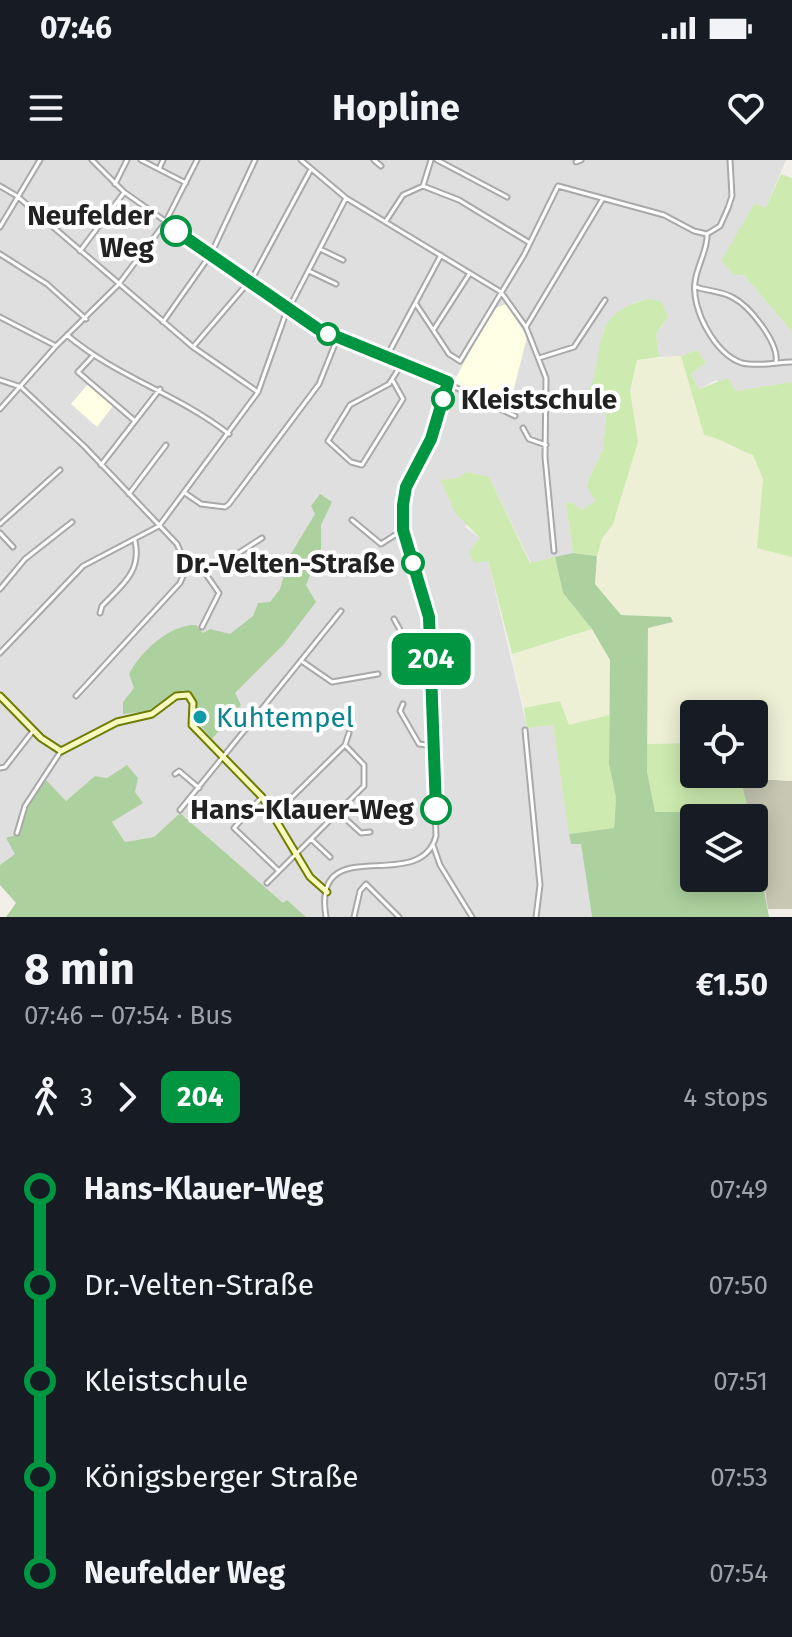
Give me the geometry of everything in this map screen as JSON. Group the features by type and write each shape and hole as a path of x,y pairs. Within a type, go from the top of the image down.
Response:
{"street":[{"path":"92,160 124,192 289,309 338,338 403,362 515,416"},
{"path":"115,184 127,160"},
{"path":"141,160 186,183"},
{"path":"159,169 163,160"},
{"path":"0,409 56,346 87,319 118,285 165,223 197,160"},
{"path":"163,322 211,254 255,160"},
{"path":"301,160 346,198 501,292 526,327 539,358 548,402 546,445 554,551"},
{"path":"374,160 381,166"},
{"path":"423,186 431,160"},
{"path":"437,160 507,197"},
{"path":"416,304 452,358 460,361 530,243 558,186 664,215 694,231 707,234 720,226 728,208 732,180 730,160"},
{"path":"0,227 38,161"},
{"path":"193,347 250,281 311,170"},
{"path":"0,186 17,196 193,347 258,392"},
{"path":"386,222 403,195 423,186 459,200 530,243"},
{"path":"80,251 124,192"},
{"path":"0,653 83,566 159,526 185,493 258,392 289,309 346,198"},
{"path":"526,327 602,200"},
{"path":"707,234 694,287 703,320 728,354 745,363 792,362"},
{"path":"320,249 343,260"},
{"path":"0,254 47,284 87,319"},
{"path":"387,356 441,255"},
{"path":"309,271 336,284"},
{"path":"434,329 470,273"},
{"path":"694,287 728,295 740,302 774,345 776,362"},
{"path":"539,358 574,347 605,300"},
{"path":"0,317 56,346"},
{"path":"67,335 92,356 160,389 229,434"},
{"path":"185,493 201,504 225,507 229,504 319,384 338,338"},
{"path":"92,356 78,372 135,421"},
{"path":"393,381 403,399 362,465 351,462 328,441 354,402 393,381 403,362"},
{"path":"0,380 21,387 101,465 177,544 187,567 180,583 76,696"},
{"path":"326,917 327,892 347,868 359,864 414,863 428,854 433,845 436,817 431,657 426,603 403,530 406,487 431,439 448,382"},
{"path":"101,465 160,389"},
{"path":"523,428 529,439 546,445"},
{"path":"129,494 166,445"},
{"path":"0,524 60,470"},
{"path":"352,520 381,544 403,530"},
{"path":"0,589 25,559 72,522"},
{"path":"0,533 13,547"},
{"path":"187,567 223,563 262,538"},
{"path":"100,613 102,606 134,570 138,556 135,541"},
{"path":"201,567 219,593 202,627"},
{"path":"180,810 303,662 341,611"},
{"path":"394,619 413,653 431,657"},
{"path":"303,662 332,682 378,674"},
{"path":"17,833 25,806 61,751 117,722 152,714 182,694 192,700 192,725 262,797 315,882 327,892"},
{"path":"0,696 33,731 61,751"},
{"path":"403,704 400,711 419,744 433,746"},
{"path":"525,730 540,885 536,917"},
{"path":"0,768 5,767 33,731"},
{"path":"275,814 345,745 349,733"},
{"path":"267,883 338,812 366,779 364,765 345,745"},
{"path":"175,774 179,771 199,788"},
{"path":"262,797 234,828 279,871"},
{"path":"338,812 361,833 370,832"},
{"path":"311,839 330,857"},
{"path":"433,845 440,865 472,917"},
{"path":"354,917 360,891 366,884 399,917"}],"shaded area":[{"path":"0,160 786,160 766,207 754,205 740,233 744,275 792,332 792,382 736,391 716,380 699,389 691,374 706,363 697,350 681,356 659,357 656,334 663,325 647,299 633,303 603,330 595,378 589,392 608,395 603,449 586,486 597,501 582,510 571,502 566,503 573,553 531,563 489,477 465,527 480,538 488,561 527,727 553,725 571,844 581,843 592,917 306,917 287,900 283,904 180,813 154,837 125,842 112,822 107,778 95,776 66,801 46,781 19,824 16,854 0,865"},
{"path":"506,304 527,337 509,408 453,383 493,309"},
{"path":"681,356 704,435 724,439 731,448 753,455 763,479 758,547 792,557 792,781 768,780 768,700 680,700 680,743 647,744 648,628 672,623 671,617 621,615 595,584 599,546 613,524 638,442 630,391 637,360"},
{"path":"88,384 113,406 97,427 71,404"},
{"path":"592,629 610,660 609,715 568,726 560,701 524,708 512,654"},
{"path":"768,780 792,781 792,909 768,909 765,892 768,892 768,804 746,804 742,788 768,788"}],"green space":[{"path":"781,174 792,178 792,332 744,275 735,275 721,261 754,204 766,207"},
{"path":"647,299 661,301 668,317 656,334 659,357 637,360 630,391 638,442 613,524 602,539 597,556 573,553 566,503 571,502 582,510 596,501 586,486 603,449 608,395 588,393 602,337 614,315 627,306"},
{"path":"697,350 706,363 691,374 699,389 728,378 736,391 792,382 792,557 757,548 763,479 753,455 704,435 681,356"},
{"path":"466,472 489,477 530,563 555,557 563,593 592,629 512,654 488,561 474,563 469,552 480,538 455,513 441,480 459,478"},
{"path":"320,494 332,502 321,525 321,549 306,585 316,602 284,644 235,693 241,705 212,739 194,718 196,704 193,697 183,690 147,711 123,714 123,702 134,688 129,674 140,657 166,634 196,625 203,633 210,629 230,634 253,616 258,603 270,602 280,589 289,557 315,514 311,506"},
{"path":"573,553 597,556 595,584 621,615 671,617 673,622 648,628 647,771 655,812 680,812 680,892 764,892 769,917 592,917 581,844 571,844 569,834 614,828 616,798 609,764 610,660 592,629 563,593 555,557"},
{"path":"560,701 569,725 609,715 609,764 616,798 614,828 569,834 553,725 527,728 524,708"},
{"path":"680,743 680,788 743,788 747,804 680,804 680,812 655,812 647,771 647,744"},
{"path":"127,765 138,778 135,792 143,803 112,822 125,842 154,837 180,813 283,903 287,900 306,917 6,917 16,903 0,885 0,865 15,854 6,838 19,834 24,812 41,786 46,780 66,801 95,776 107,778"}],"bus line":[{"name":"204","path":"176,231 318,329 448,382 431,439 406,487 403,505 403,530 429,617 436,809"}],"place":[{"name":"Neufelder Weg","path":"176,231"},
{"name":"Kleistschule","path":"443,399"},
{"name":"Dr.-Velten-Straße","path":"413,563"},
{"name":"Kuhtempel","path":"200,717"},
{"name":"Hans-Klauer-Weg","path":"436,809"}]}
